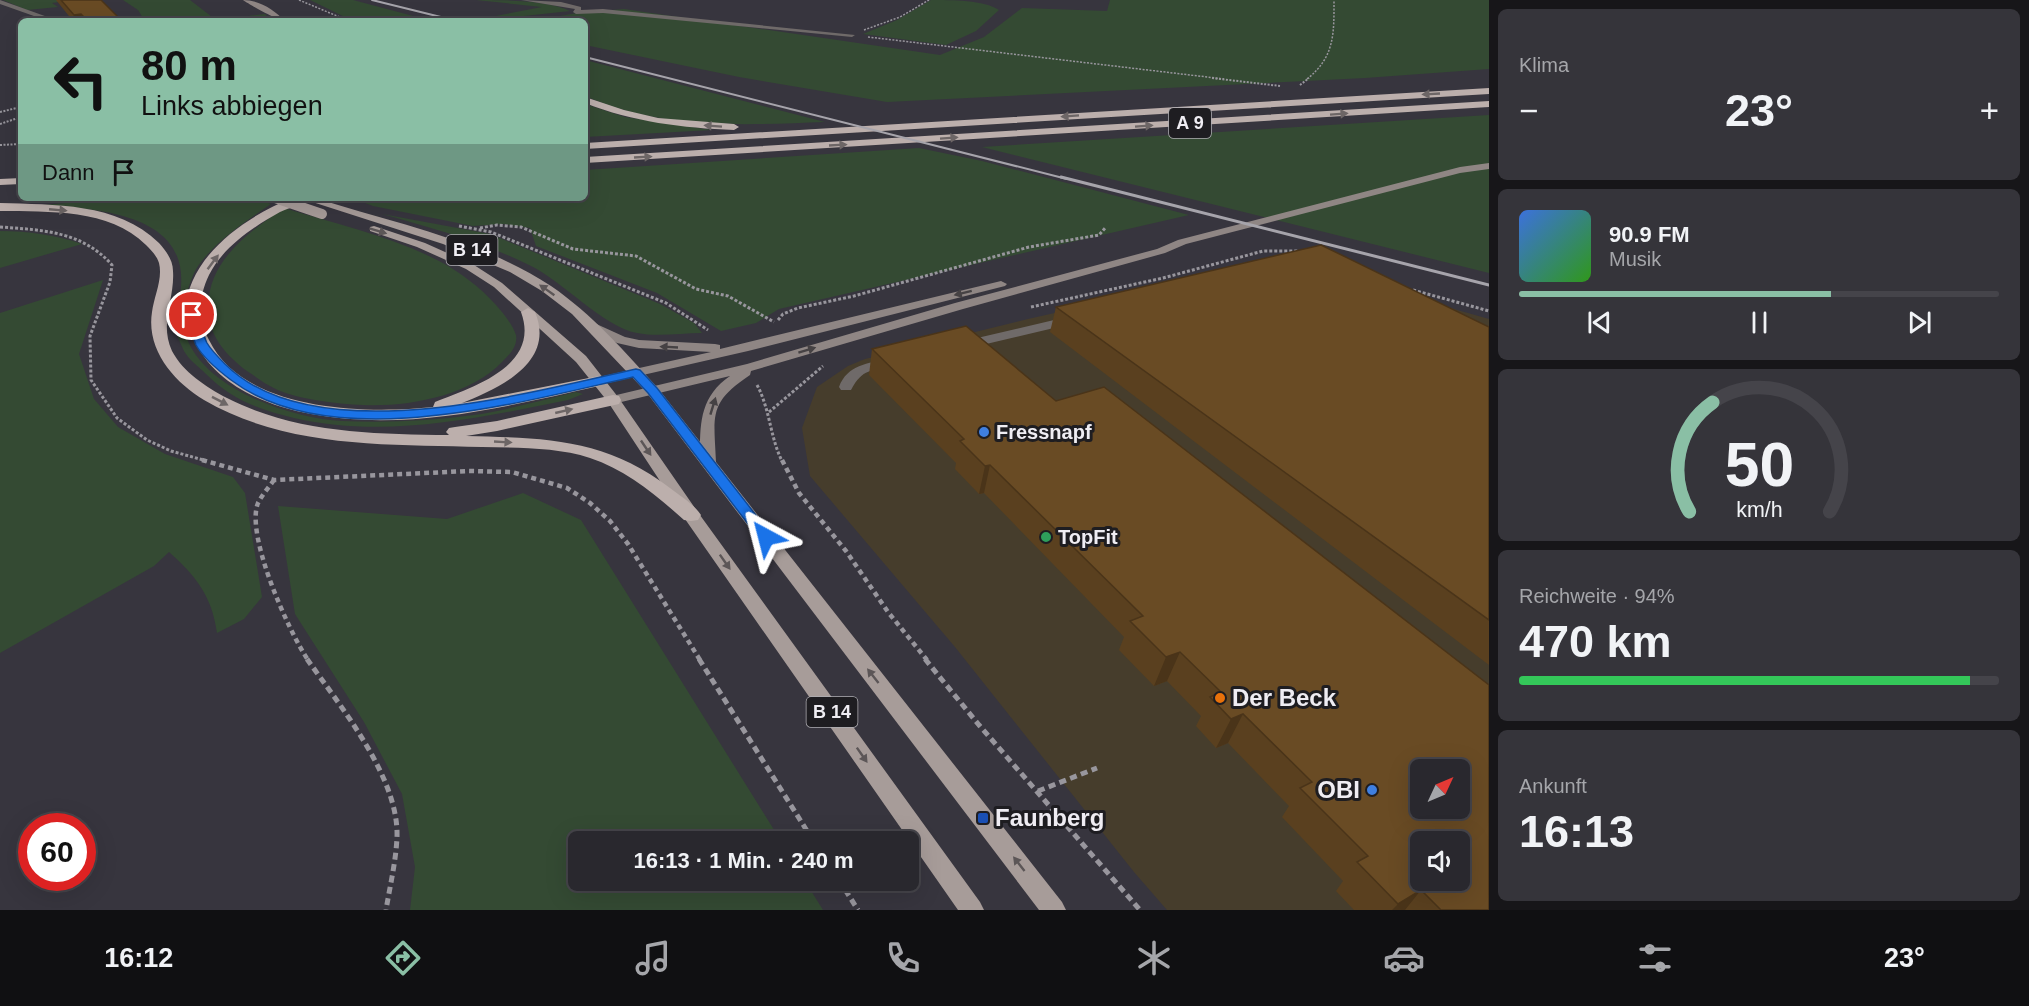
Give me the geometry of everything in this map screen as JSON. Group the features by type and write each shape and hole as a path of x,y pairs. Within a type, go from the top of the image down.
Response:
{"highway":[{"name":"A 9","path":"588,146 1489,91"},
{"path":"588,101 632,116 697,125 855,130"},
{"name":"A 9","path":"588,160 1489,104"},
{"path":"0,182 18,181"},
{"path":"0,197 18,196"},
{"path":"296,201 261,216 234,237 211,264 197,288 192,315 202,345 221,367 249,388 274,399 310,409 350,414 423,413 495,404 599,381"},
{"path":"0,207 75,212 103,217 131,226 147,236 166,263 166,283 158,326 164,350 179,372 211,397 256,419 290,428 367,438 562,447 597,454 626,467 691,515"},
{"path":"423,413 483,388 504,376 520,362 528,351 533,330 528,312"},
{"path":"403,438 497,426 613,400"}],"main road":[{"path":"246,0 267,9 278,18"},
{"path":"259,0 284,11"},
{"path":"599,381 748,347 1144,246 1182,242 1460,170 1489,166"},
{"name":"B 14","path":"283,201 400,238 448,256 498,285 581,359 613,400 691,515 972,910"},
{"name":"B 14","path":"313,201 428,234 487,256 545,288 592,326 652,390 1054,910"},
{"path":"613,400 751,367 959,306 1161,251 1182,242"},
{"path":"592,326 621,340 639,344 696,348 748,347"},
{"path":"708,462 709,422 715,397 751,367"}],"street":[{"path":"524,0 579,8 576,12 603,11 852,35"},
{"path":"0,2 45,18"},
{"path":"950,349 1086,317"},
{"path":"846,387 848,379 860,369 905,359"}],"path":[{"path":"299,0 342,18"},
{"path":"852,35 900,17 929,0"},
{"path":"1292,85 1300,84 1315,73 1327,58 1334,0"},
{"path":"852,35 1285,86"},
{"path":"0,112 18,108"},
{"path":"0,124 18,118"},
{"path":"0,145 18,144"},
{"path":"457,225 491,232 666,303 709,331"},
{"path":"477,229 497,225 521,227 573,249 636,256 696,289 728,296 776,323 783,314 798,308 854,296 1029,247 1099,236 1106,227"},
{"path":"1024,308 1163,278 1263,251 1302,252"},
{"path":"1405,288 1489,311"},
{"path":"769,412 824,365"},
{"path":"757,385 769,412 777,451 798,493 846,551 888,612 979,725 1140,910"},
{"path":"469,471 512,472 567,488 590,503 610,521 633,553 807,831"},
{"path":"273,480 258,504 255,530 282,610 304,654 368,747 391,799 397,836 386,910"},
{"path":"1038,791 1097,768"},
{"path":"846,891 858,910"}],"shaded area":[{"path":"1285,261 1489,319 1489,910 1167,910 1134,872 955,647 810,476 802,428 817,387 848,366 865,359 1028,319"}],"green space":[{"path":"3,0 74,0 52,3 58,7 27,10"},
{"path":"123,0 190,0 213,18 143,18 138,10"},
{"path":"310,0 353,0 421,18 347,18"},
{"path":"476,0 537,3 570,11 485,18 542,7"},
{"path":"931,0 976,2 999,10 976,31 946,45 863,34 897,20"},
{"path":"1110,0 1489,0 1489,69 1365,78 887,102 739,77 588,46 588,18 549,18 624,9 940,55 984,37 1022,8 1107,11"},
{"path":"265,14 268,18 232,18"},
{"path":"588,61 825,122 703,123 643,115 588,97"},
{"path":"588,105 625,117 712,130 588,137"},
{"path":"1489,115 1489,273 982,147"},
{"path":"919,148 982,161 1189,215 779,309 756,323 721,331 657,293 536,246 530,228 503,224 473,226 373,206 360,201 588,201 588,170"},
{"path":"90,201 262,201 271,204 214,248 198,266 185,300 184,327 193,351 211,371 234,388 261,402 318,418 392,422 474,415 576,392 583,394 568,400 466,419 397,426 363,427 328,424 294,418 258,407 226,391 184,351 173,321 181,290 179,261 169,243 153,229 133,219 86,209 42,205"},
{"path":"284,208 402,244 455,270 483,292 508,319 516,335 516,343 512,350 488,374 473,383 437,397 399,404 363,405 315,400 279,391 264,383 225,351 213,333 208,306 211,287 217,271 227,256 253,230"},
{"path":"382,214 490,234 660,304 694,323 702,333 653,335 624,329 597,313 529,265 475,242"},
{"path":"0,231 42,234 82,244 0,268"},
{"path":"103,280 79,354 94,399 118,427 165,454 233,477 245,493 262,597 244,619 217,633 207,597 195,578 169,552 154,566 0,653 0,313"},
{"path":"523,493 581,520 775,831 568,831 568,891 811,891 823,910 410,910 415,867 402,794 364,722 295,614 278,506 447,519"}],"building":[{"path":"61,0 101,0 119,18 85,18 81,14 74,15"},
{"path":"1321,245 1489,327 1489,620 1056,307"},
{"path":"966,326 1056,401 1104,387 1489,685 1489,910 1441,910 1422,891 1470,891 1470,831 1410,831 1410,891 1419,891 1398,904 1357,862 1368,856 1300,788 1312,782 1243,714 1231,719 1210,697 1221,692 1180,652 1166,657 1130,621 1143,616 990,465 985,466 960,441 964,439 872,349"}],"railway":[{"path":"372,0 445,18"},
{"path":"588,58 1067,179"},
{"path":"1061,177 1489,285"}],"place":[{"name":"Fressnapf","path":"984,432"},
{"name":"TopFit","path":"1046,537"},
{"name":"Der Beck","path":"1220,698"},
{"name":"OBI","path":"1372,790"},
{"name":"Faunberg","path":"983,818"}],"route":[{"path":"192,315 202,345 221,367 249,388 274,399 310,409 350,414 394,415 456,410 495,404 636,372 766,537"}]}
